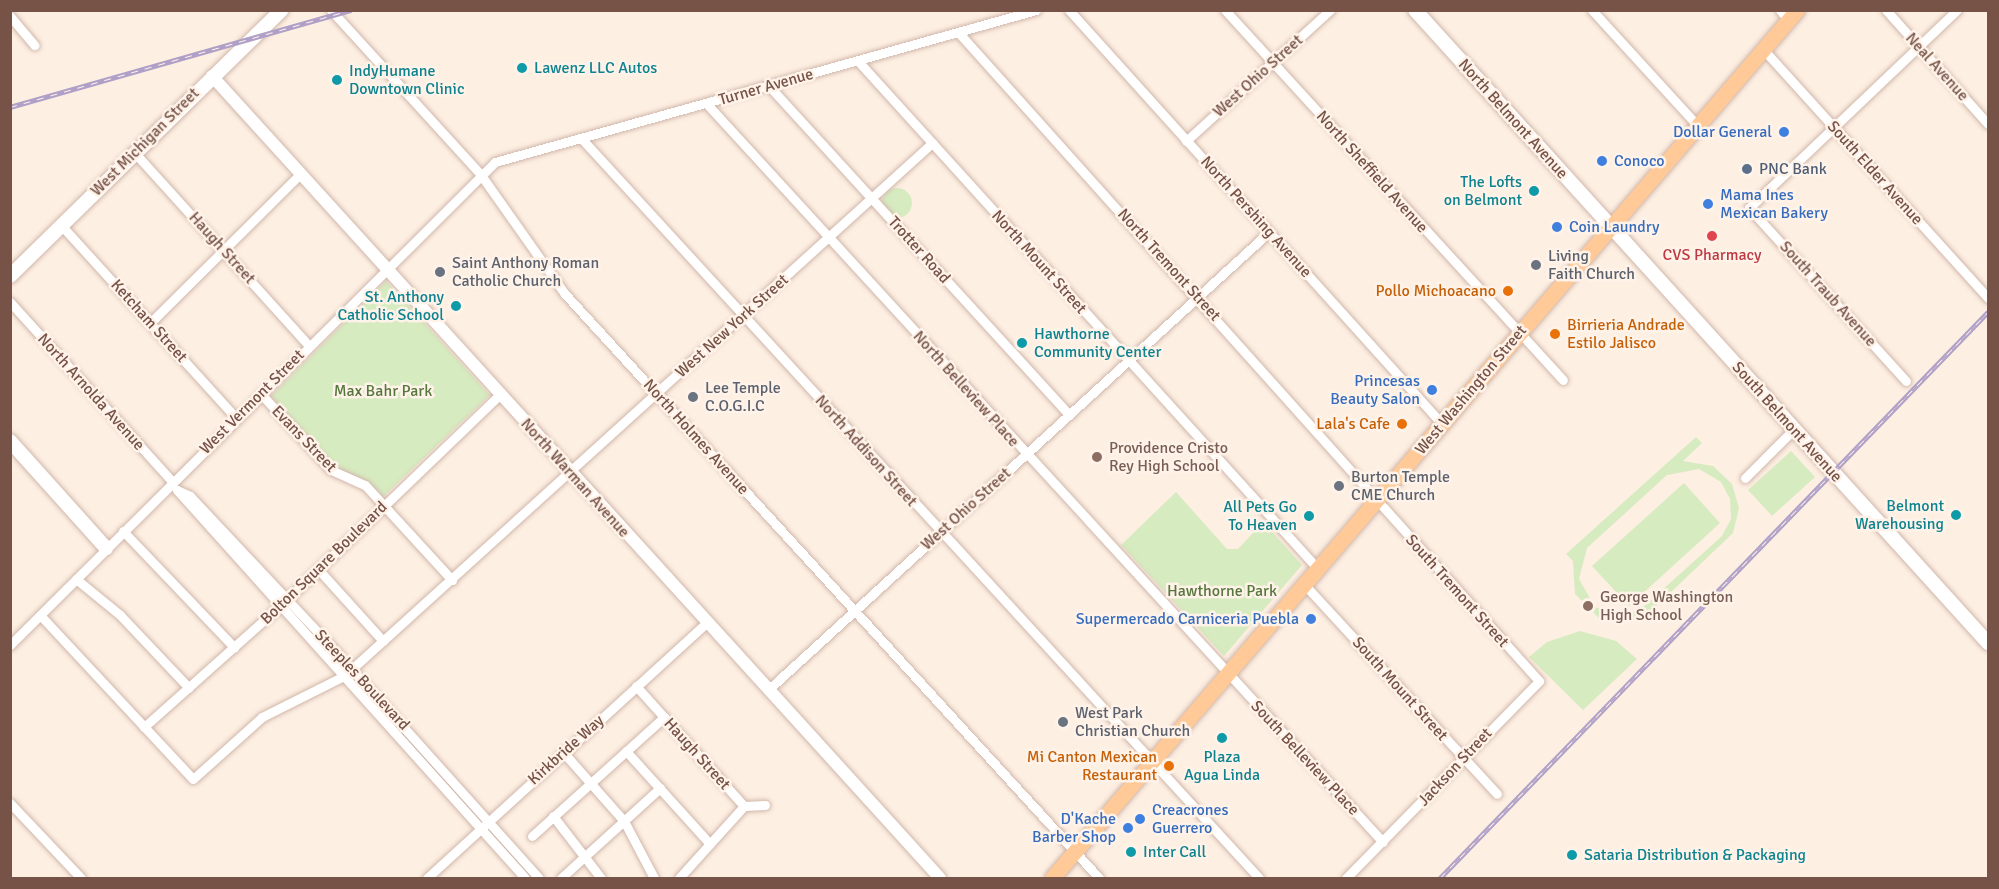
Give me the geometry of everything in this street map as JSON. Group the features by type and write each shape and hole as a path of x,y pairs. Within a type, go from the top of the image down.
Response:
{"main road":[{"name":"West Michigan Street","path":"10,276 134,152 282,10"},
{"name":"North Belmont Avenue","path":"1415,10 1610,229"},
{"name":"West Washington Street","path":"1052,879 1698,126 1763,49 1788,14"},
{"name":"South Belmont Avenue","path":"1610,229 1989,642"},
{"path":"10,441 106,548"}],"street":[{"name":"North Holmes Avenue","path":"331,10 481,175 560,288 1099,879"},
{"name":"Turner Avenue","path":"495,162 1036,10"},
{"name":"North Pershing Avenue","path":"1069,10 1442,424"},
{"name":"North Sheffield Avenue","path":"1225,10 1563,380"},
{"name":"West Ohio Street","path":"1186,141 1330,10"},
{"path":"1592,10 1698,126"},
{"name":"Neal Avenue","path":"1886,10 1989,124"},
{"path":"1834,127 1957,10"},
{"path":"10,16 34,45"},
{"name":"North Tremont Street","path":"958,33 1378,500"},
{"name":"South Elder Avenue","path":"1763,49 1988,298"},
{"name":"North Mount Street","path":"858,61 1318,569"},
{"name":"North Warman Avenue","path":"212,76 940,879"},
{"name":"Trotter Road","path":"769,86 1069,414"},
{"name":"North Belleview Place","path":"706,103 1227,674"},
{"name":"South Traub Avenue","path":"1834,127 1749,208 1906,381"},
{"name":"North Addison Street","path":"581,138 1151,764 1259,879"},
{"name":"West New York Street","path":"144,727 193,779 262,717 344,676 572,473 932,143"},
{"name":"Haugh Street","path":"134,152 224,249 309,346"},
{"name":"West Vermont Street","path":"10,645 495,162"},
{"path":"150,323 300,174"},
{"name":"Ketcham Street","path":"61,225 236,418"},
{"name":"West Ohio Street","path":"768,689 1269,232"},
{"name":"North Arnolda Avenue","path":"10,302 173,485"},
{"name":"Evans Street","path":"261,394 331,470 365,485 452,580"},
{"name":"Bolton Square Boulevard","path":"144,727 280,606 500,394"},
{"path":"1745,478 1794,429"},
{"name":"Steeples Boulevard","path":"173,485 190,496 352,668 539,879"},
{"name":"Steeples Boulevard","path":"173,485 525,879"},
{"name":"South Tremont Street","path":"1378,500 1539,681"},
{"path":"123,531 234,647"},
{"path":"318,569 383,641"},
{"path":"76,579 120,615 189,687"},
{"name":"South Mount Street","path":"1304,584 1497,794"},
{"path":"40,615 144,727"},
{"name":"Kirkbride Way","path":"427,879 707,622"},
{"name":"South Belleview Place","path":"1227,674 1383,842"},
{"name":"Jackson Street","path":"1346,879 1539,681"},
{"name":"Haugh Street","path":"636,686 744,806"},
{"path":"532,836 664,717"},
{"path":"627,751 710,844"},
{"path":"563,752 624,821 654,879"},
{"path":"561,879 660,788"},
{"path":"10,803 81,879"},
{"path":"679,879 744,806 765,805"},
{"path":"553,816 587,855 601,879"}],"green space":[{"path":"897,188 903,189 911,197 911,209 903,217 897,218 891,217 883,209 882,203 883,197 891,189"},
{"name":"Max Bahr Park","path":"386,281 490,395 383,497 369,482 338,469 271,396"},
{"path":"1696,437 1702,443 1683,461 1713,466 1732,484 1739,508 1733,533 1648,614 1624,622 1599,618 1575,594 1573,561 1566,554","holes":["1699,469 1721,482 1730,499 1731,519 1722,536 1639,611 1620,615 1595,607 1579,579 1587,548 1667,475"]},
{"path":"1791,451 1815,477 1772,516 1748,490"},
{"path":"1684,483 1720,523 1629,606 1592,566"},
{"name":"Hawthorne Park","path":"1176,492 1227,549 1238,549 1263,522 1302,565 1224,656 1121,545"},
{"path":"1580,631 1616,641 1637,659 1583,710 1529,657 1547,642"}],"railway":[{"path":"10,107 351,10"},
{"path":"1440,878 1988,312"}],"place":[{"name":"Lawenz LLC Autos","path":"522,68"},
{"name":"IndyHumane Downtown Clinic","path":"337,80"},
{"name":"Dollar General","path":"1784,132"},
{"name":"Conoco","path":"1602,161"},
{"name":"PNC Bank","path":"1747,169"},
{"name":"The Lofts on Belmont","path":"1534,191"},
{"name":"Mama Ines Mexican Bakery","path":"1708,204"},
{"name":"Coin Laundry","path":"1557,227"},
{"name":"CVS Pharmacy","path":"1712,236"},
{"name":"Living Faith Church","path":"1536,265"},
{"name":"Saint Anthony Roman Catholic Church","path":"440,272"},
{"name":"Pollo Michoacano","path":"1508,291"},
{"name":"St. Anthony Catholic School","path":"456,306"},
{"name":"Birrieria Andrade Estilo Jalisco","path":"1555,334"},
{"name":"Hawthorne Community Center","path":"1022,343"},
{"name":"Princesas Beauty Salon","path":"1432,390"},
{"name":"Lee Temple C.O.G.I.C","path":"693,397"},
{"name":"Lala's Cafe","path":"1402,424"},
{"name":"Providence Cristo Rey High School","path":"1097,457"},
{"name":"Burton Temple CME Church","path":"1339,486"},
{"name":"Belmont Warehousing","path":"1956,515"},
{"name":"All Pets Go To Heaven","path":"1309,516"},
{"name":"George Washington High School","path":"1588,606"},
{"name":"Supermercado Carniceria Puebla","path":"1311,619"},
{"name":"West Park Christian Church","path":"1063,722"},
{"name":"Plaza Agua Linda","path":"1222,738"},
{"name":"Mi Canton Mexican Restaurant","path":"1169,766"},
{"name":"Creacrones Guerrero","path":"1140,819"},
{"name":"D'Kache Barber Shop","path":"1128,828"},
{"name":"Inter Call","path":"1131,852"},
{"name":"Sataria Distribution & Packaging","path":"1572,855"}]}
